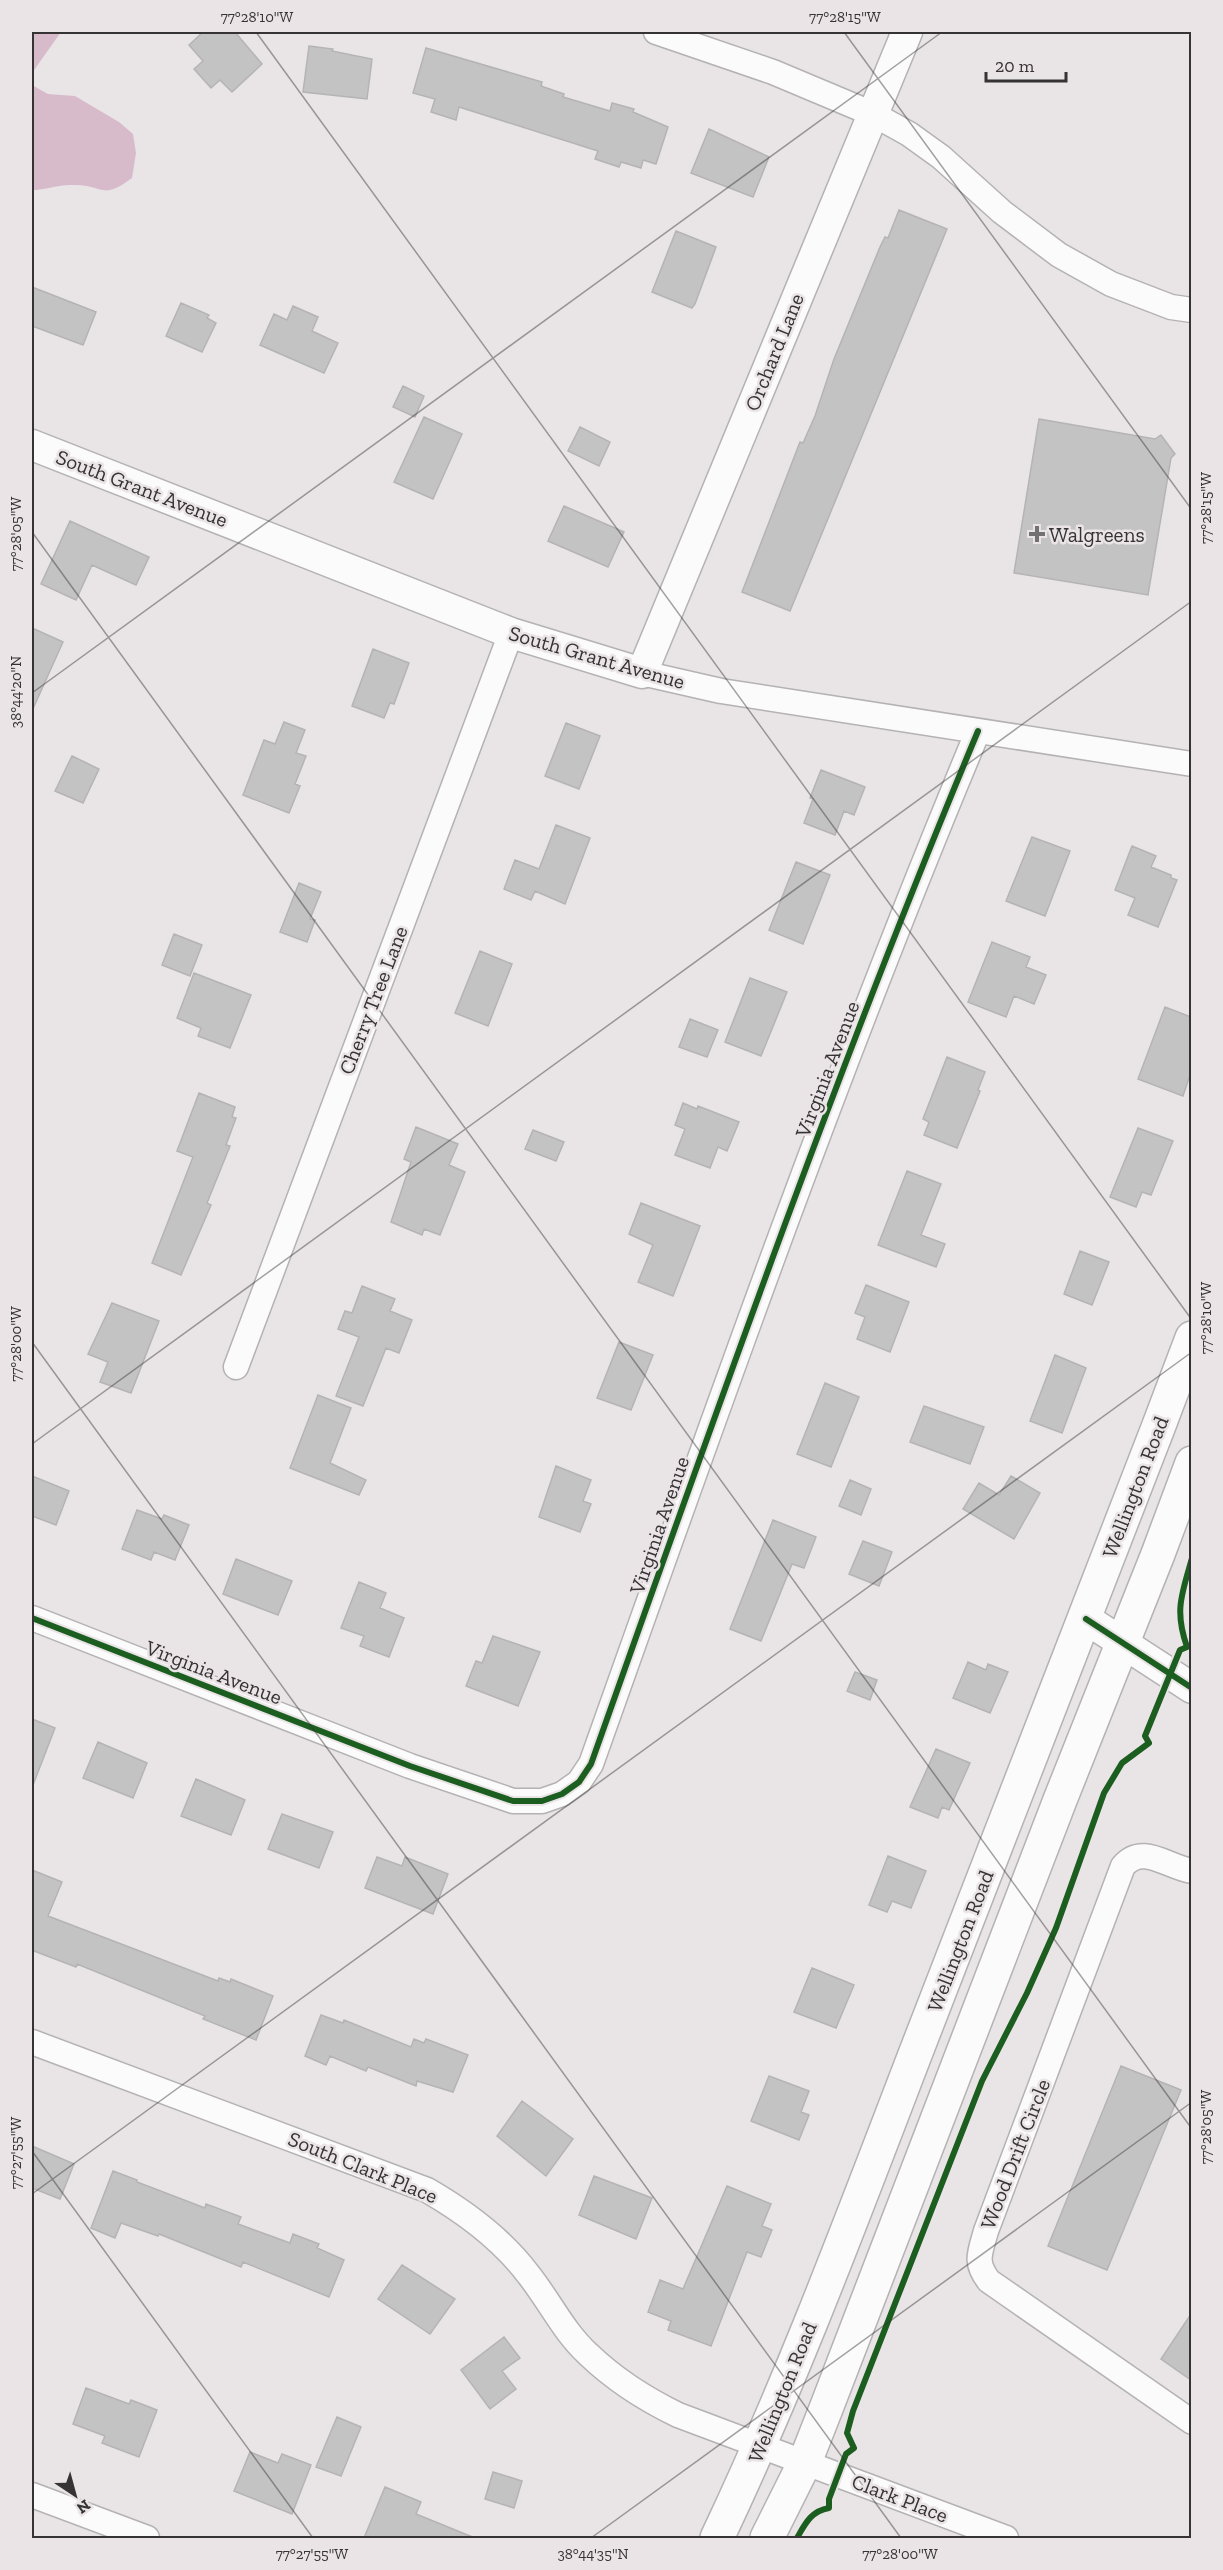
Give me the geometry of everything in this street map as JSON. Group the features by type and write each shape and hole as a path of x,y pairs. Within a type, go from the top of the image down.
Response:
{"main road":[{"name":"Wellington Road","path":"717,2538 761,2446 1086,1619 1191,1338"},
{"name":"Wellington Road","path":"767,2538 805,2462 1123,1644 1191,1463"}],"street":[{"path":"656,32 773,72 873,114 909,134 973,184 1002,212 1059,255 1111,284 1185,304"},
{"name":"Orchard Lane","path":"642,672 907,32"},
{"name":"South Grant Avenue","path":"32,445 511,633 642,672 721,691 1191,764"},
{"name":"Cherry Tree Lane","path":"236,1367 511,633"},
{"name":"Virginia Avenue","path":"32,1618 410,1766 513,1801 542,1801 562,1794 579,1782 591,1764 722,1396 827,1114 978,731"},
{"path":"1086,1619 1191,1688"},
{"name":"Wood Drift Circle","path":"1191,1871 1141,1855 1131,1857 1123,1866 986,2231 978,2259 981,2271 989,2281 1191,2422"},
{"name":"South Clark Place","path":"32,2042 428,2190 456,2206 502,2245 528,2274 559,2320 586,2353 619,2381 678,2415 761,2446"},
{"name":"Clark Place","path":"761,2446 1005,2538"},
{"path":"32,2495 147,2538"}],"shaded area":[{"path":"32,32 61,32 32,73"},
{"path":"32,85 48,94 75,96 119,122 133,134 136,153 132,178 108,190 69,185 32,190"}],"building":[{"path":"203,32 235,32 262,64 232,92 220,80 211,88 194,69 203,61 189,45"},
{"path":"309,46 333,49 332,51 372,59 367,99 303,92"},
{"path":"426,48 542,82 541,86 564,94 563,97 610,111 612,103 634,109 633,112 668,127 656,164 643,160 641,168 621,162 619,167 595,159 598,151 459,107 456,120 431,112 435,99 413,93"},
{"path":"709,129 769,157 753,197 691,173"},
{"path":"899,210 947,229 790,611 742,592 800,442 803,443 815,416 834,359 880,247 885,237 888,238"},
{"path":"676,231 716,247 692,308 652,292"},
{"path":"32,287 96,312 83,345 32,326"},
{"path":"181,303 209,315 207,318 216,323 202,352 166,336"},
{"path":"293,306 318,317 312,331 338,343 324,373 260,345 274,314 287,320"},
{"path":"403,386 424,396 415,417 393,407"},
{"path":"424,417 462,434 433,499 394,482"},
{"name":"Walgreens","path":"1039,419 1155,439 1161,435 1175,454 1171,458 1148,595 1014,573"},
{"path":"580,427 610,442 599,466 568,451"},
{"path":"564,506 624,532 608,567 548,541"},
{"path":"70,521 149,557 136,585 92,565 76,600 41,584"},
{"path":"32,628 63,642 32,711"},
{"path":"373,649 409,663 394,704 390,703 384,718 352,706"},
{"path":"284,722 305,730 296,753 306,756 295,784 300,786 289,813 243,795 264,740 275,744"},
{"path":"566,723 600,736 579,789 545,776"},
{"path":"72,756 99,769 83,803 55,791"},
{"path":"821,770 865,787 854,815 844,811 835,835 804,823 813,799 810,798"},
{"path":"556,825 590,838 565,904 535,891 531,900 504,889 515,860 539,869"},
{"path":"1032,837 1070,851 1045,916 1006,901"},
{"path":"1132,846 1156,856 1151,867 1177,880 1158,927 1128,915 1135,898 1115,890"},
{"path":"796,862 830,875 803,944 769,930"},
{"path":"299,883 321,892 310,919 315,920 307,942 280,932"},
{"path":"174,934 202,945 190,976 162,965"},
{"path":"992,942 1030,957 1026,967 1046,975 1034,1004 1014,996 1006,1017 968,1002"},
{"path":"480,951 512,964 488,1026 455,1013"},
{"path":"194,973 251,995 230,1048 198,1036 201,1028 177,1018"},
{"path":"750,978 787,992 761,1056 725,1042"},
{"path":"1165,1007 1191,1017 1191,1072 1183,1096 1138,1079"},
{"path":"690,1019 718,1030 707,1057 679,1047"},
{"path":"947,1057 985,1072 978,1090 980,1091 957,1148 924,1135 929,1122 923,1119"},
{"path":"199,1093 235,1107 232,1117 236,1118 226,1145 230,1146 207,1203 211,1205 181,1275 152,1263 193,1157 177,1151"},
{"path":"683,1103 697,1109 698,1106 739,1122 727,1151 718,1147 710,1168 675,1155 685,1129 675,1125"},
{"path":"416,1127 458,1144 449,1165 465,1172 440,1235 424,1229 422,1235 391,1222 411,1162 404,1159"},
{"path":"1138,1128 1173,1141 1151,1195 1142,1192 1136,1207 1110,1197"},
{"path":"533,1130 564,1142 556,1161 525,1149"},
{"path":"907,1171 941,1184 921,1235 945,1244 936,1267 878,1245"},
{"path":"641,1203 700,1226 673,1296 638,1282 653,1245 629,1234"},
{"path":"1080,1251 1109,1262 1092,1305 1064,1294"},
{"path":"866,1285 909,1302 890,1352 857,1339 865,1317 855,1313"},
{"path":"362,1286 395,1299 390,1311 412,1320 399,1353 386,1348 363,1406 336,1396 359,1337 338,1329 345,1311 352,1313"},
{"path":"112,1303 159,1321 131,1393 100,1382 108,1362 88,1354"},
{"path":"619,1342 653,1355 631,1410 597,1398"},
{"path":"1055,1355 1086,1368 1062,1433 1030,1421"},
{"path":"825,1383 859,1397 831,1467 797,1454"},
{"path":"318,1395 351,1408 330,1463 366,1480 359,1495 290,1468"},
{"path":"924,1406 984,1427 970,1464 910,1442"},
{"path":"556,1466 591,1480 583,1501 591,1504 580,1532 539,1517"},
{"path":"32,1476 69,1491 56,1525 32,1516"},
{"path":"1011,1476 1040,1493 1014,1539 963,1509 979,1483 999,1495"},
{"path":"850,1480 871,1489 861,1515 839,1506"},
{"path":"137,1510 162,1519 164,1515 189,1525 175,1560 154,1552 151,1560 122,1549"},
{"path":"773,1520 816,1537 804,1568 792,1564 761,1641 730,1629"},
{"path":"863,1541 892,1552 879,1586 849,1574"},
{"path":"236,1559 292,1581 278,1615 223,1594"},
{"path":"359,1582 386,1593 380,1608 404,1618 389,1657 360,1646 364,1636 341,1628"},
{"path":"493,1636 540,1652 518,1706 466,1686 476,1661 482,1663"},
{"path":"968,1662 986,1670 988,1664 1008,1672 990,1713 953,1698"},
{"path":"855,1672 877,1680 870,1700 847,1691"},
{"path":"32,1719 55,1728 33,1785 32,1784"},
{"path":"98,1742 147,1763 133,1798 83,1778"},
{"path":"936,1749 970,1763 949,1810 942,1807 938,1818 910,1807"},
{"path":"196,1779 245,1800 231,1835 181,1816"},
{"path":"282,1814 333,1832 319,1868 268,1849"},
{"path":"888,1856 926,1871 911,1908 892,1901 887,1912 869,1905"},
{"path":"377,1857 402,1866 405,1857 448,1874 433,1914 365,1888"},
{"path":"32,1870 62,1882 48,1916 218,1981 219,1978 230,1982 231,1979 273,1996 256,2040 203,2019 205,2016 77,1964 76,1967 34,1951 32,1955"},
{"path":"812,1968 854,1985 836,2028 794,2012"},
{"path":"321,2015 343,2023 344,2020 411,2047 414,2039 424,2043 426,2039 468,2055 453,2092 417,2081 416,2086 368,2067 366,2071 330,2056 326,2065 305,2056"},
{"path":"1121,2066 1181,2090 1107,2270 1048,2246"},
{"path":"769,2076 809,2091 801,2112 809,2115 799,2140 751,2121"},
{"path":"522,2101 573,2139 546,2176 497,2136"},
{"path":"32,2146 74,2164 60,2199 32,2188"},
{"path":"113,2171 205,2208 206,2204 241,2217 238,2224 290,2243 293,2234 319,2244 317,2248 344,2260 329,2297 243,2262 241,2267 159,2234 158,2236 121,2223 115,2238 91,2228"},
{"path":"594,2176 652,2198 636,2239 579,2215"},
{"path":"727,2186 771,2204 762,2226 772,2230 761,2257 747,2252 711,2346 668,2330 671,2321 648,2312 660,2280 683,2289"},
{"path":"402,2265 455,2299 430,2334 378,2299"},
{"path":"1191,2314 1191,2380 1161,2359"},
{"path":"504,2337 520,2358 502,2371 516,2389 490,2409 461,2370"},
{"path":"86,2388 129,2404 131,2400 157,2410 139,2457 102,2443 105,2436 73,2424"},
{"path":"337,2417 361,2427 341,2476 316,2467"},
{"path":"250,2452 278,2463 282,2454 311,2465 292,2514 234,2491"},
{"path":"493,2472 522,2481 514,2508 485,2499"},
{"path":"385,2487 421,2502 416,2514 475,2538 364,2538"}],"cycle path":[{"path":"32,1618 410,1766 513,1801 542,1801 562,1794 579,1782 591,1764 777,1245 875,987 978,731"},
{"path":"797,2538 813,2515 829,2508 829,2499 846,2454 854,2448 847,2433 853,2411 982,2081 1027,1993 1056,1928 1104,1793 1122,1763 1149,1743 1145,1736 1180,1650 1187,1647 1180,1612 1192,1558"},
{"path":"1086,1619 1192,1688"}],"place":[{"name":"Walgreens","path":"1037,534"}]}
